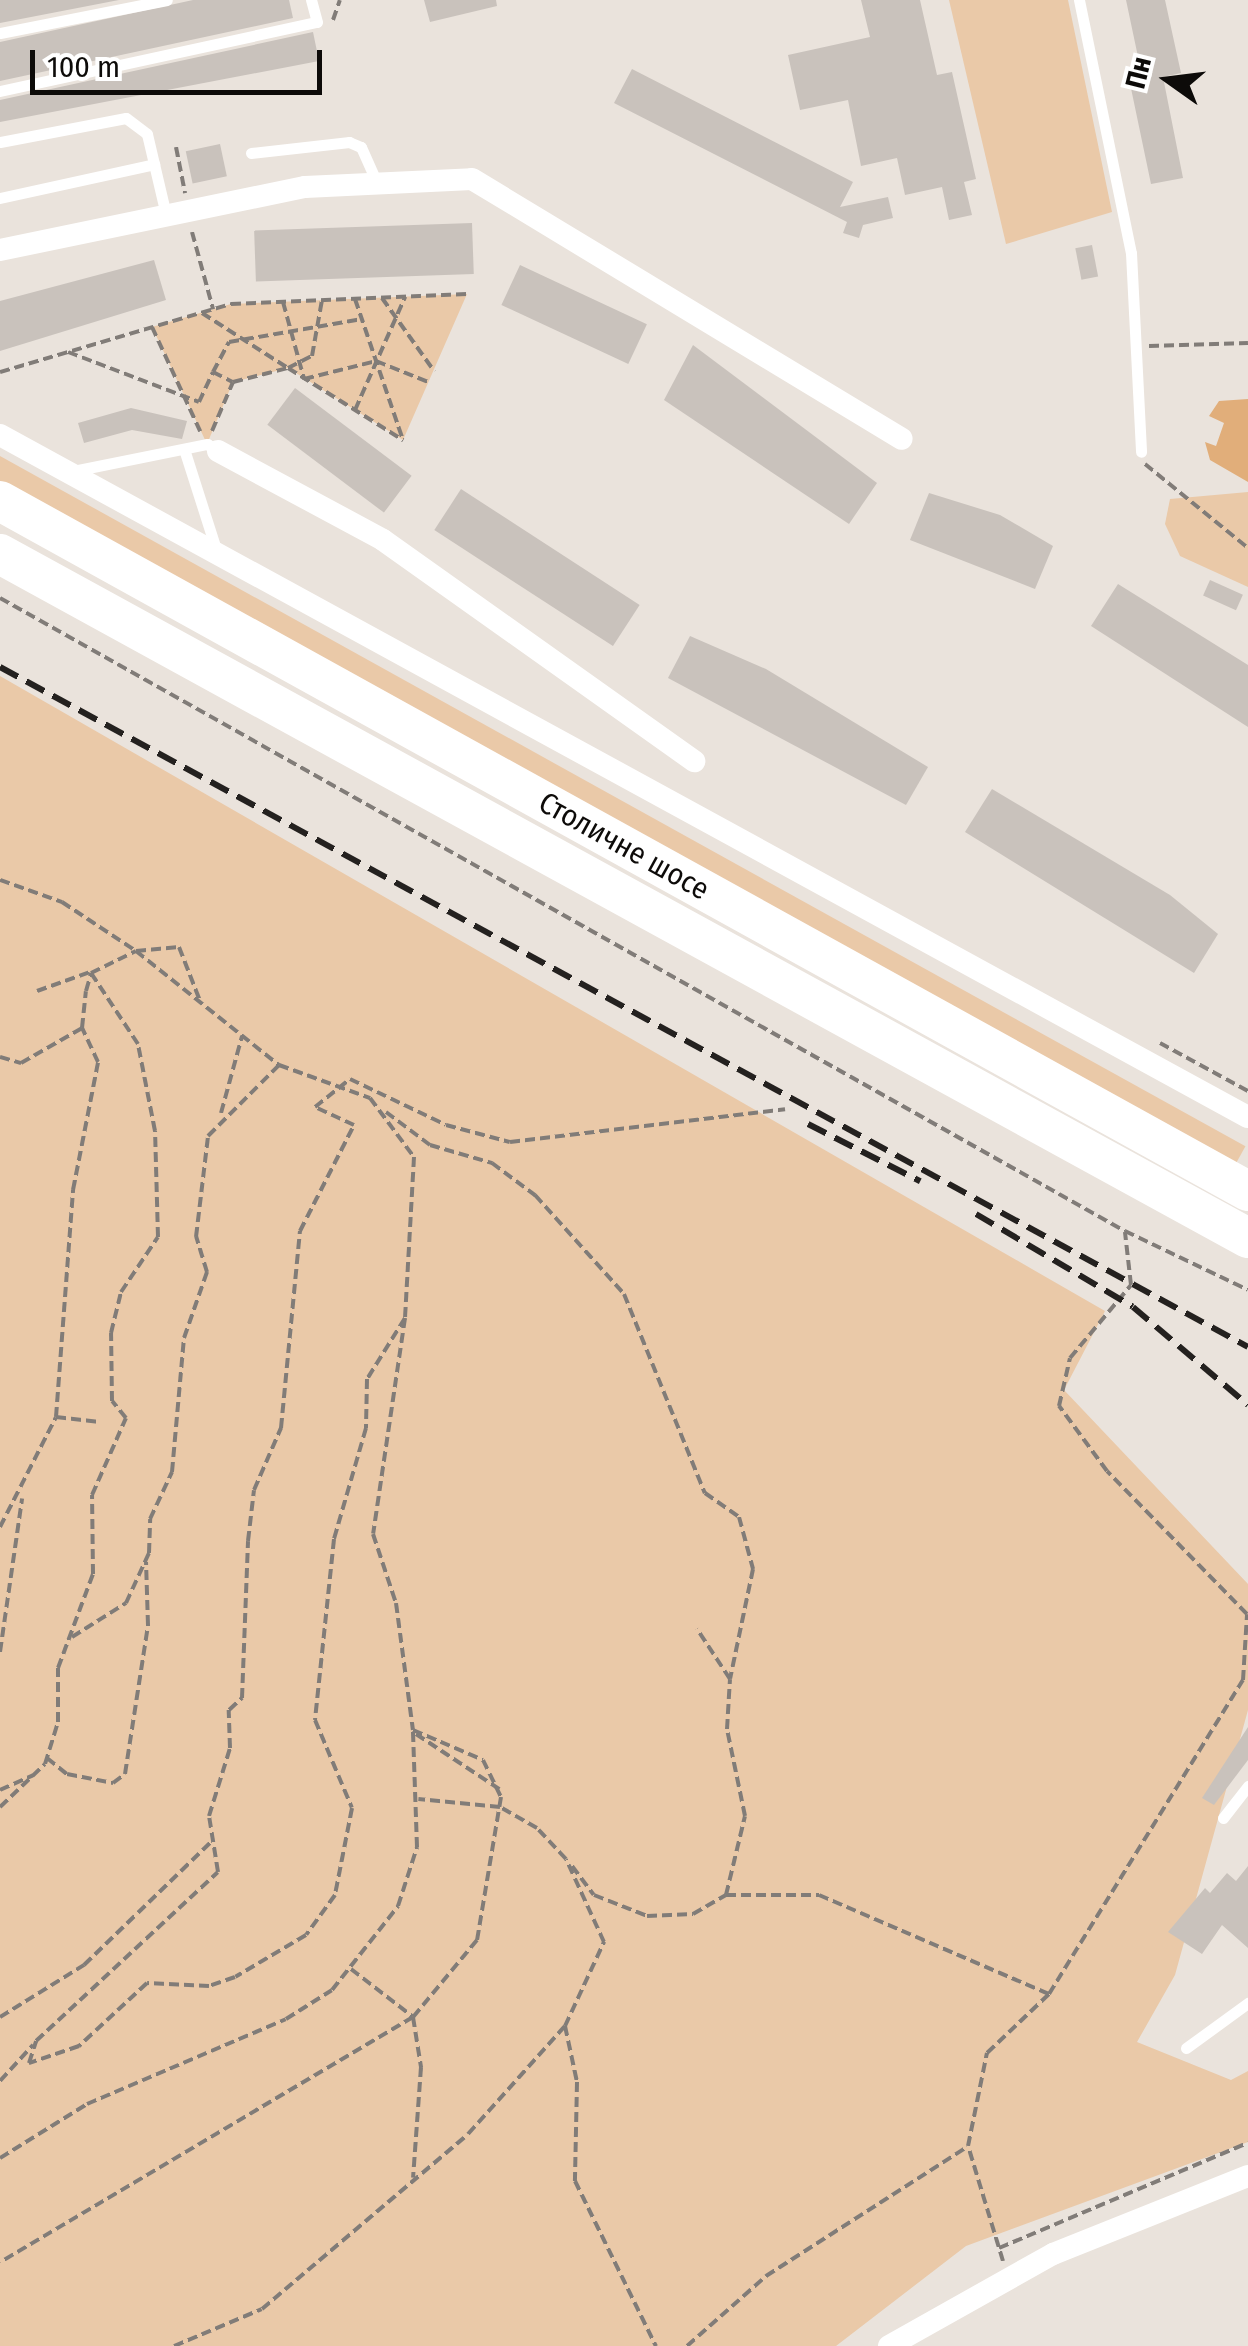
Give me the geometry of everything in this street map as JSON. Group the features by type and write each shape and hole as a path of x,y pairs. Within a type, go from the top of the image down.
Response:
{"highway":[{"name":"Столичне шосе","path":"0,501 1248,1191"},
{"name":"Столичне шосе","path":"0,554 1248,1238"}],"street":[{"path":"0,250 166,215 376,180 472,179 902,439"},
{"name":"Столичне шосе","path":"0,434 1248,1117"},
{"path":"212,448 384,540 694,761"},
{"path":"890,2346 1008,2276 1248,2176"}],"lane":[{"path":"0,34 167,0"},
{"path":"0,91 317,22 312,0"},
{"path":"1080,0 1131,253 1140,346 1141,452"},
{"path":"0,142 126,118 148,134 166,215"},
{"path":"251,153 349,142 368,156 376,180"},
{"path":"0,198 154,164"},
{"path":"184,448 216,552"},
{"path":"68,472 184,448 212,448"},
{"path":"1223,1818 1248,1786"},
{"path":"1186,2048 1248,2002"}],"path":[{"path":"332,30 340,0"},
{"path":"0,372 202,313 283,302 468,294"},
{"path":"355,410 405,297"},
{"path":"382,298 434,371"},
{"path":"202,313 403,440 355,299"},
{"path":"214,372 233,382 288,368 312,356 322,300"},
{"path":"283,302 304,378"},
{"path":"68,352 199,402 229,342 291,330 315,332 362,320"},
{"path":"152,328 212,448"},
{"path":"1140,346 1248,343"},
{"path":"304,378 376,361 428,382"},
{"path":"212,448 233,382"},
{"path":"1141,452 1148,476 1248,548"},
{"path":"0,598 1124,1231 1248,1290"},
{"path":"0,880 62,902 136,950 278,1065 339,1084 430,1145 492,1163 592,1248 624,1294 705,1493 739,1517 754,1569 730,1679 727,1729 745,1816 726,1894"},
{"path":"91,972 136,950 178,947 200,1001"},
{"path":"37,991 99,968"},
{"path":"0,1652 28,1487 56,1417 72,1190 98,1062 82,1028 91,972"},
{"path":"0,1807 37,1774 47,1758 72,1637 93,1574 92,1495 126,1418 112,1401 110,1332 121,1292 158,1237 143,1064 91,972"},
{"path":"0,1057 21,1063 82,1028"},
{"path":"47,1758 68,1774 112,1783 125,1774 150,1519 172,1472 184,1338 207,1272 196,1237 218,1122 242,1034"},
{"path":"218,1122 278,1065"},
{"path":"0,2081 36,2041 198,1886 218,1872 213,1840 230,1710 242,1698 238,1644 254,1490 281,1428 300,1231 354,1125 315,1106 350,1079 446,1124 510,1142 786,1109"},
{"path":"0,2158 88,2104 286,2019 351,1969 398,1906 416,1847 418,1798 396,1603 372,1534 405,1318 417,1183 414,1157 380,1108"},
{"path":"1008,2276 968,2146 987,2053 1048,1994 1242,1680 1247,1614 1108,1471 1059,1406 1070,1358 1131,1285 1124,1231"},
{"path":"36,2041 30,2063 47,2063 147,1983 209,1986 235,1977 306,1934 335,1895 352,1808 315,1720 334,1539 366,1428 367,1379 405,1318"},
{"path":"56,1417 100,1422"},
{"path":"0,1527 28,1487"},
{"path":"72,1637 126,1603 149,1553"},
{"path":"696,1629 730,1679"},
{"path":"0,2262 412,2017 477,1940 500,1790 483,1760 413,1730"},
{"path":"413,1730 500,1790"},
{"path":"0,1790 37,1774"},
{"path":"418,1798 500,1807 566,1858 594,1895 647,1916 694,1914 726,1894 818,1895 1048,1994"},
{"path":"0,2016 84,1965 213,1840"},
{"path":"174,2346 262,2309 468,2134 566,2026 604,1942 566,1858"},
{"path":"351,1969 412,2017 421,2067 413,2179"},
{"path":"566,2026 577,2082 576,2182 656,2346"},
{"path":"999,2248 1248,2143"},
{"path":"687,2346 810,2244 968,2146"}],"shaded area":[{"path":"949,0 1068,0 1112,212 1006,244"},
{"path":"467,294 403,440 288,368 233,382 207,444 152,327 231,304"},
{"path":"1248,399 1248,482 1210,460 1205,442 1216,446 1224,423 1209,416 1219,401"},
{"path":"0,456 1245,1146 1233,1169 0,486"},
{"path":"1248,492 1248,587 1180,556 1165,524 1170,499"},
{"path":"0,676 1105,1311 1064,1390 1248,1584 1248,1710 1175,1975 1137,2042 1231,2080 1248,2071 1248,2142 966,2246 836,2346 0,2346"}],"building":[{"path":"0,0 119,0 0,23"},
{"path":"193,0 289,0 293,18 0,81 0,42"},
{"path":"424,0 496,0 497,6 430,22"},
{"path":"861,0 920,0 937,75 952,72 976,179 964,182 972,215 949,220 942,187 905,195 897,158 861,166 848,100 800,110 788,55 870,37"},
{"path":"1126,0 1165,0 1181,73 1163,77 1183,178 1151,184 1128,74 1141,71"},
{"path":"313,32 319,61 0,122 0,100"},
{"path":"632,69 853,182 840,207 888,197 893,218 863,225 859,238 843,233 847,222 614,103"},
{"path":"220,144 227,176 193,184 186,151"},
{"path":"472,223 474,274 256,282 254,231"},
{"path":"1092,245 1098,276 1081,280 1075,248"},
{"path":"154,260 166,300 0,351 0,301"},
{"path":"520,265 647,324 628,364 501,305"},
{"path":"693,345 877,483 849,524 664,400"},
{"path":"295,388 412,476 384,513 267,425"},
{"path":"131,408 187,421 182,439 132,430 84,443 78,423"},
{"path":"461,489 640,605 613,646 434,530"},
{"path":"929,493 1000,515 1053,546 1035,589 910,540"},
{"path":"1210,580 1243,595 1236,610 1203,596"},
{"path":"1118,584 1248,665 1248,727 1091,626"},
{"path":"690,636 766,669 928,767 906,805 668,678"},
{"path":"992,789 1170,895 1218,934 1194,973 965,832"},
{"path":"1248,1727 1248,1760 1214,1805 1202,1798"},
{"path":"1248,1866 1248,1948 1222,1925 1202,1954 1168,1932 1205,1888 1210,1893 1227,1873 1236,1881"}],"railway":[{"path":"0,667 1248,1347"},
{"path":"808,1124 920,1181"},
{"path":"976,1214 1133,1307 1248,1405"}]}
